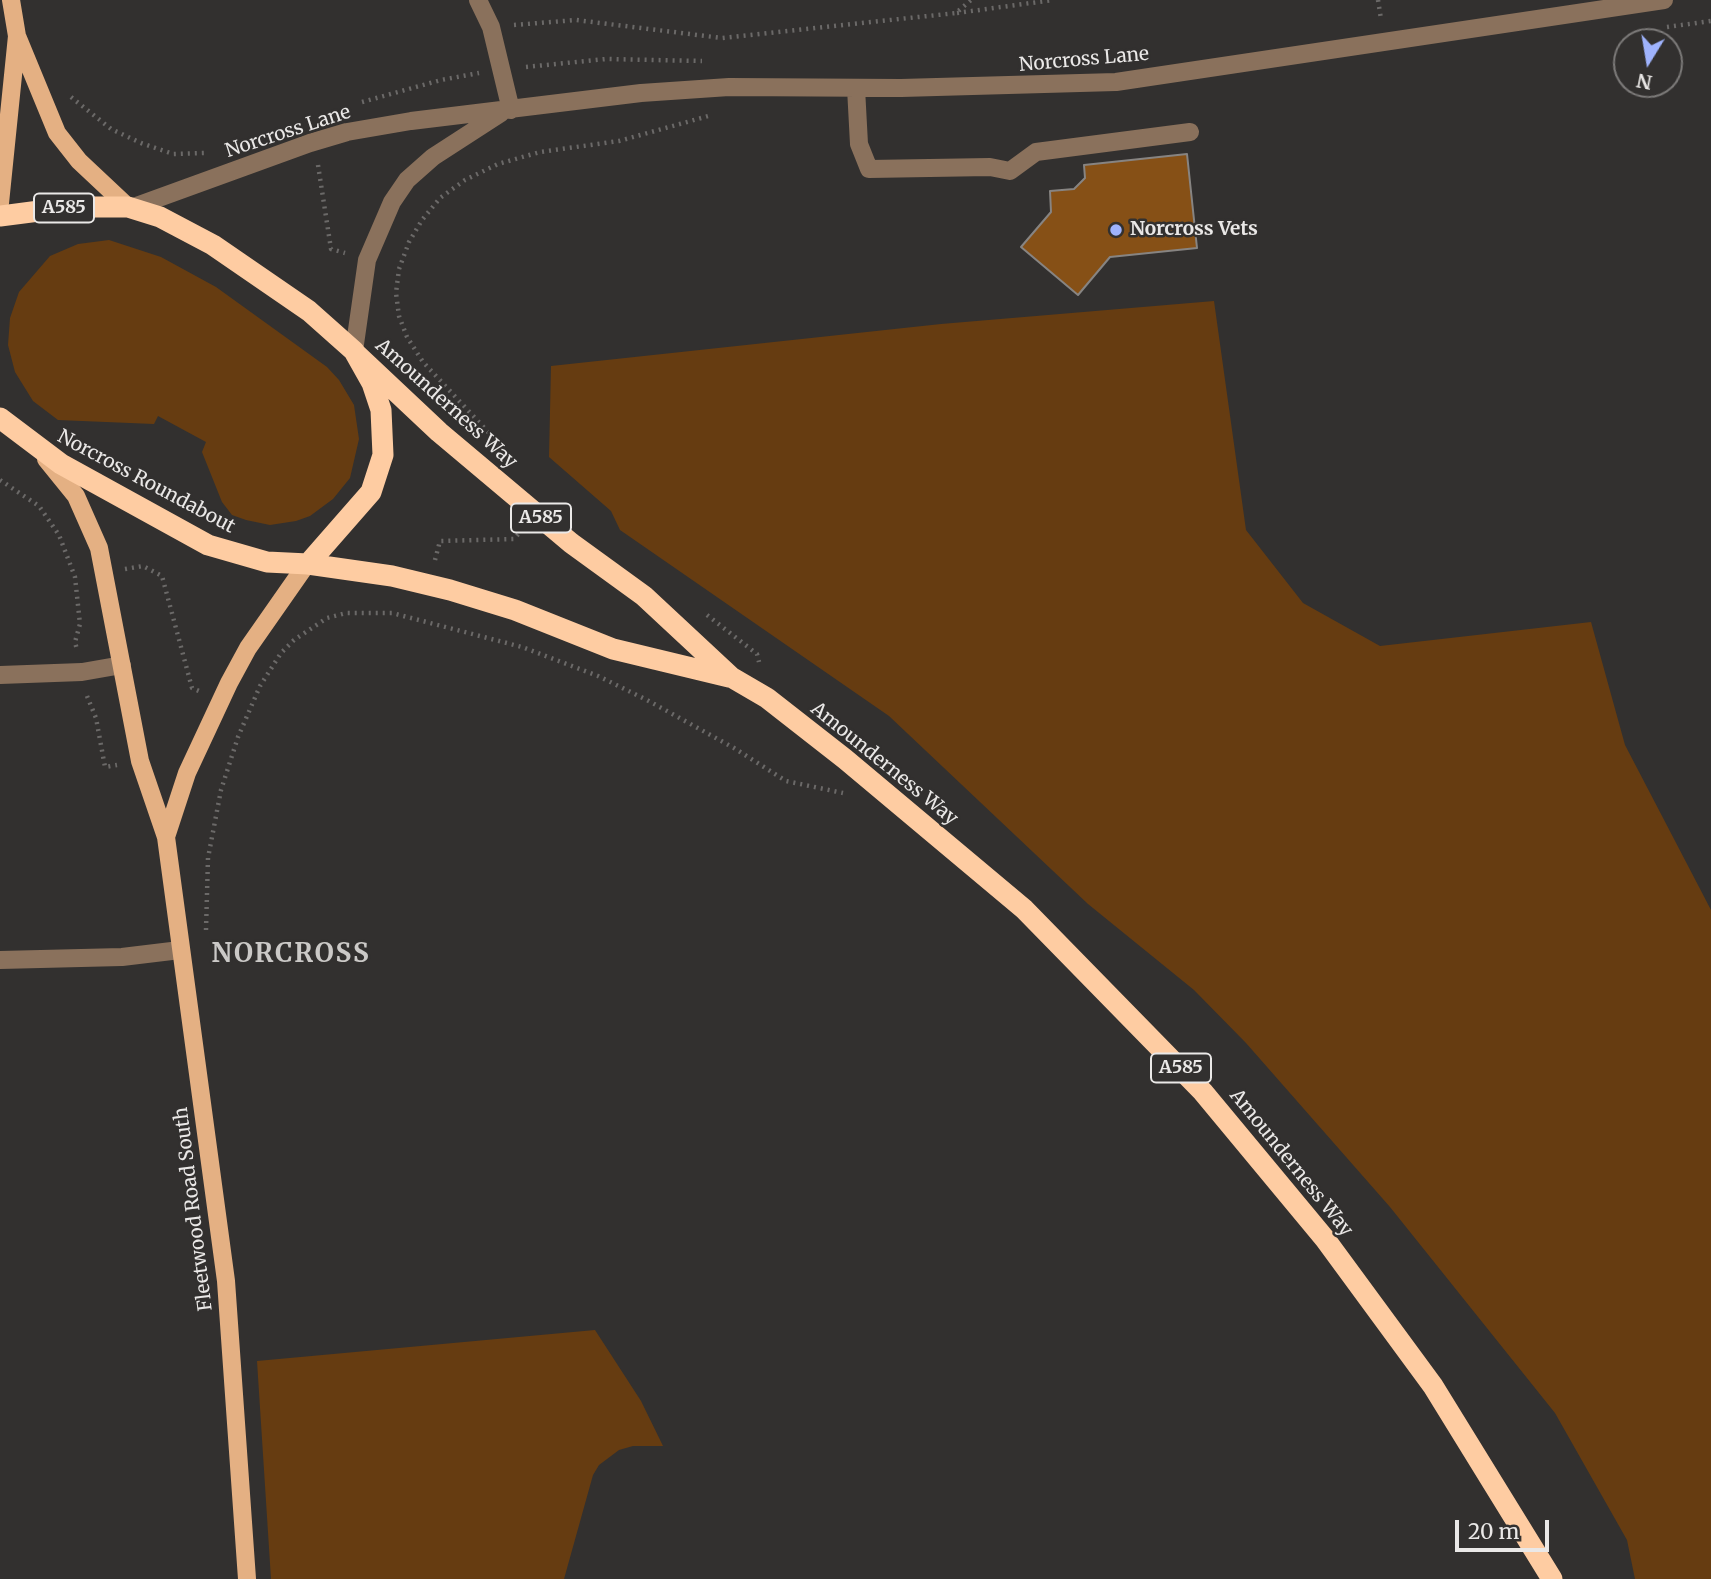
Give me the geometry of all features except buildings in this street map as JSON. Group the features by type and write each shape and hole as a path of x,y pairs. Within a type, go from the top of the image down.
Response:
{"highway":[{"name":"A585","path":"0,216 70,207 130,207 160,217 213,245 309,311 354,352 372,383 381,410 383,455 371,492 307,564"},
{"name":"Amounderness Way","path":"354,352 439,432 536,514 643,596 731,677 776,706 1024,909 1203,1092 1325,1238 1433,1386 1552,1579"},
{"name":"Norcross Roundabout","path":"0,418 37,448 208,545 257,560 307,564"},
{"name":"Amounderness Way","path":"307,564 392,576 429,585 515,610 613,649 731,677"}],"main road":[{"path":"11,0 17,36 57,133 79,161 130,207"},
{"path":"0,203 11,74 17,36"},
{"path":"0,93 11,74"},
{"name":"Fleetwood Road South","path":"37,448 76,496 88,520 105,573 140,761 166,837 226,1281 247,1579"},
{"name":"Fleetwood Road South","path":"166,837 187,773 248,648 307,564"}],"street":[{"path":"478,0 491,27 508,110"},
{"name":"Norcross Lane","path":"130,207 310,143 347,132 411,121 641,93 729,87 856,88 1116,82 1664,0"},
{"path":"856,88 859,144 869,170 990,167 1010,171 1036,152 1190,132"},
{"name":"Norcross Lane","path":"354,352 367,260 392,202 407,180 433,157 508,110"},
{"path":"0,675 82,671 122,665"},
{"path":"0,960 122,957 180,950"}],"path":[{"path":"956,13 971,0"},
{"path":"491,27 576,20 722,38 1053,0"},
{"path":"356,103 472,74"},
{"path":"65,92 110,129 141,143 173,154 194,155 216,150"},
{"path":"310,143 320,170 331,249 399,269"},
{"path":"0,480 23,493 50,519 75,578 80,624 75,642"},
{"path":"421,620 440,541 514,539 536,514"},
{"path":"75,578 143,566 162,576 192,688 248,712"},
{"path":"206,933 208,858 221,790 248,712 260,686 281,653 302,634 327,618 367,611 421,620 522,647 598,676 734,748 786,781"},
{"path":"88,702 96,718 105,767"}],"shaded area":[{"path":"109,240 161,257 216,287 327,367 339,380 354,405 359,439 350,478 333,499 310,516 296,521 270,525 246,520 232,515 222,502 202,452 206,442 158,416 154,424 58,420 33,401 15,372 8,345 10,318 19,292 50,256 78,244"},
{"path":"1214,301 1246,530 1303,603 1380,646 1591,622 1625,745 1711,910 1711,1579 1635,1579 1627,1540 1555,1413 1390,1207 1246,1043 1194,990 1088,904 889,716 620,530 611,511 549,457 551,366 941,324"},
{"path":"595,1330 641,1401 663,1446 633,1446 619,1450 599,1465 593,1475 564,1579 271,1579 257,1361"}],"place":[{"name":"Norcross Vets","path":"1116,230"}],"district":[{"name":"NORCROSS","path":"291,955"}]}
